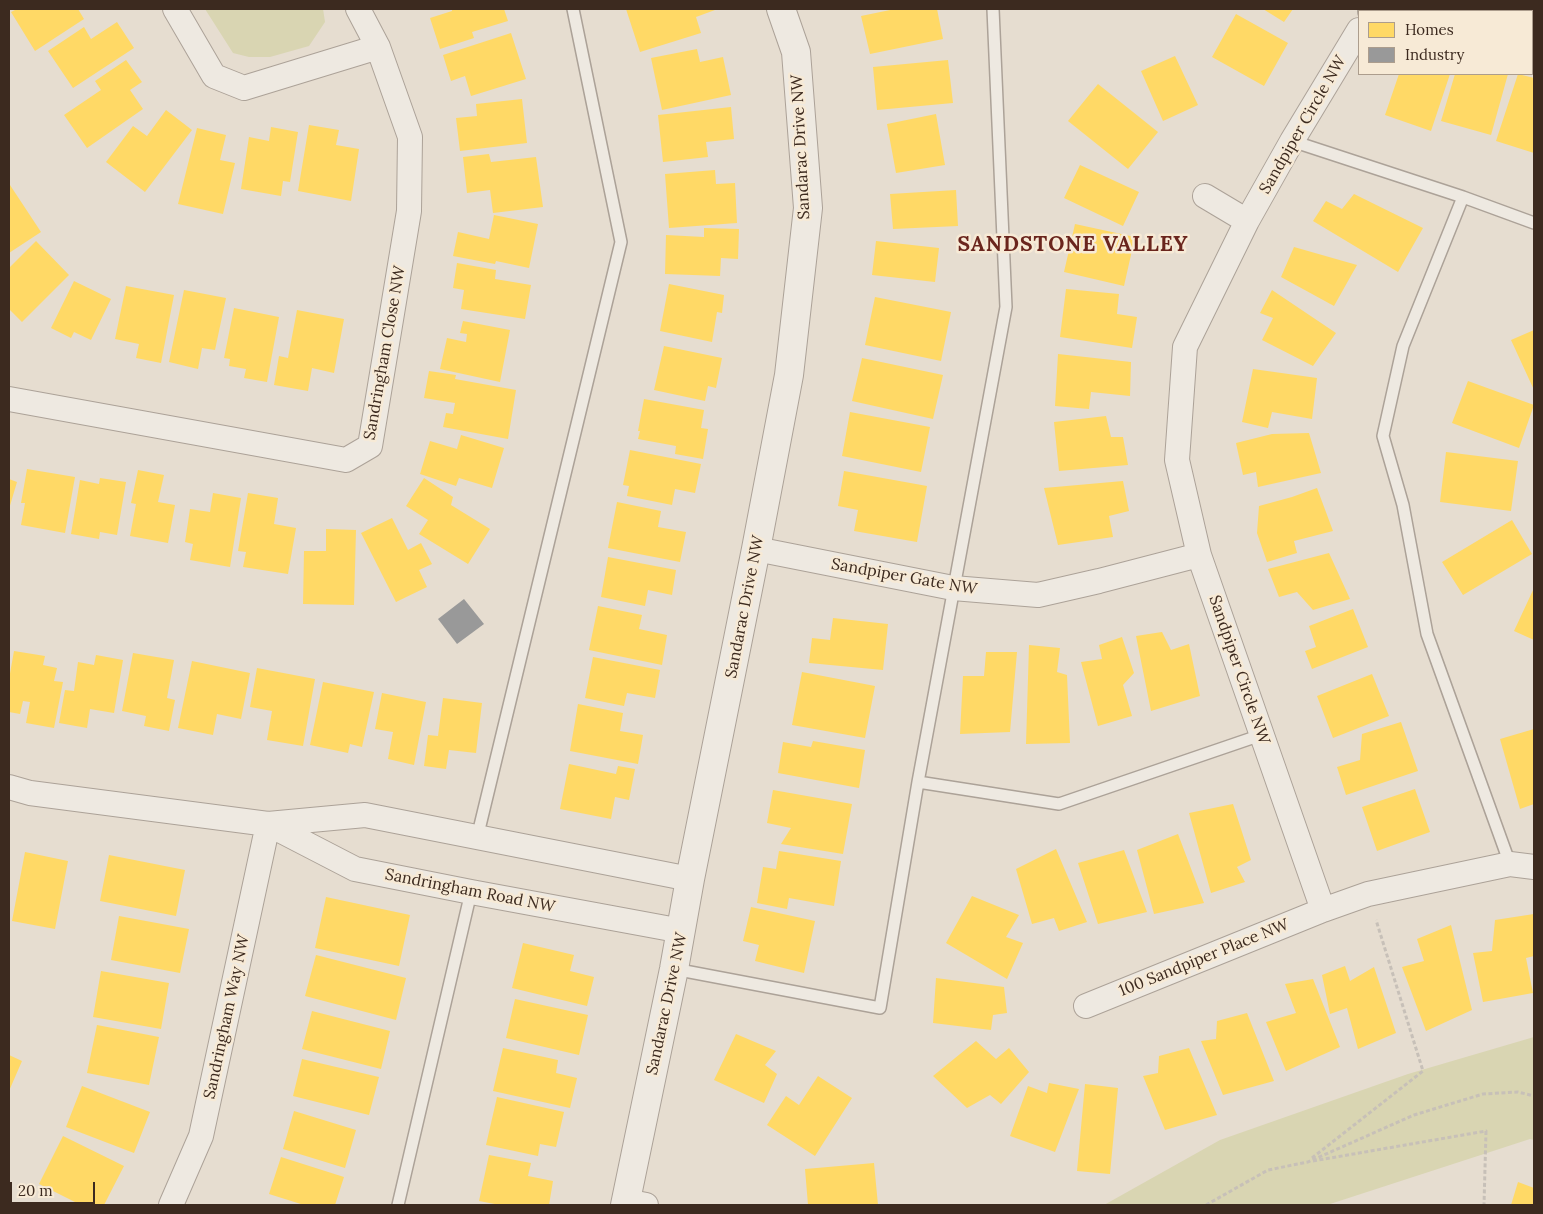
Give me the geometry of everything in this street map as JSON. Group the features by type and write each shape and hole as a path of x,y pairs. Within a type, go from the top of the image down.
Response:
{"street":[{"path":"175,9 214,76 244,88 378,47"},
{"name":"Sandringham Close NW","path":"9,399 346,460 370,446 410,211 410,138 378,47 358,9"},
{"name":"Sandarac Drive NW","path":"632,1204 690,879 789,375 808,208 796,52 781,9"},
{"name":"Sandpiper Circle NW","path":"1323,910 1199,555 1178,460 1186,347 1247,221 1292,141 1358,32"},
{"path":"1205,196 1247,221"},
{"name":"Sandpiper Gate NW","path":"756,549 953,588 1038,595 1199,555"},
{"name":"Sandringham Road NW","path":"9,787 30,792 268,824 365,815 690,879"},
{"name":"Sandringham Road NW","path":"268,824 355,869 682,932"},
{"name":"Sandringham Way NW","path":"171,1205 201,1136 268,824"},
{"path":"1323,910 1368,894 1510,864 1534,867"},
{"name":"100 Sandpiper Place NW","path":"1086,1006 1323,910"}],"lane":[{"path":"477,838 621,242 573,9"},
{"path":"674,969 880,1008 918,782 1006,307 993,9"},
{"path":"1292,141 1463,197 1534,223"},
{"path":"1463,197 1402,346 1383,436 1403,506 1427,634 1510,864"},
{"path":"918,782 1059,804 1261,735"},
{"path":"398,1205 471,892"}],"path":[{"path":"1308,1162 1423,1071 1368,894"},
{"path":"1308,1162 1414,1115 1483,1094 1518,1092 1534,1096"},
{"path":"1206,1205 1268,1170 1486,1131 1484,1205"}],"shaded area":[{"path":"205,9 323,9 325,22 309,46 270,57 249,57 233,53"},
{"path":"1534,1037 1534,1140 1530,1139 1327,1205 1104,1205 1220,1140 1408,1074"}],"building: Homes":[{"path":"17,9 78,9 84,19 35,51 11,12"},
{"path":"452,9 504,9 508,21 472,32 474,38 440,49 430,18 452,11"},
{"path":"626,9 715,10 696,17 701,33 640,52"},
{"path":"895,9 937,9 943,39 870,54 861,16"},
{"path":"1263,9 1293,9 1284,22"},
{"path":"1236,14 1288,43 1264,86 1212,57"},
{"path":"117,22 134,48 73,88 48,51 84,27 91,39"},
{"path":"511,33 526,79 471,96 465,76 451,81 443,55"},
{"path":"697,49 700,62 723,57 731,95 662,110 651,58"},
{"path":"1175,56 1198,105 1163,121 1141,71"},
{"path":"126,60 142,82 130,90 143,109 87,148 64,115 101,90 95,81"},
{"path":"948,60 953,103 877,110 873,67"},
{"path":"1399,75 1450,75 1431,131 1385,115"},
{"path":"1455,75 1508,75 1491,135 1441,121"},
{"path":"1518,75 1534,78 1534,153 1496,141"},
{"path":"1098,84 1158,132 1128,169 1068,121"},
{"path":"522,99 527,143 460,151 456,118 477,116 476,104"},
{"path":"731,107 734,139 706,142 708,157 663,162 658,115"},
{"path":"166,110 192,130 145,192 106,162 133,126 147,136"},
{"path":"936,114 945,165 896,173 887,124"},
{"path":"309,125 339,130 336,145 359,149 351,201 298,191"},
{"path":"271,127 298,132 290,182 283,181 281,196 241,189 249,137 269,141"},
{"path":"197,128 226,135 220,160 235,163 223,214 178,204"},
{"path":"489,154 491,162 536,157 543,207 493,213 490,190 467,193 463,157"},
{"path":"1080,165 1139,192 1123,226 1064,198"},
{"path":"715,170 716,184 735,183 737,223 669,228 665,174"},
{"path":"9,186 41,232 9,253"},
{"path":"956,190 958,226 893,229 890,194"},
{"path":"1354,194 1423,228 1398,272 1313,221 1326,201 1342,209"},
{"path":"494,215 538,224 529,268 496,261 495,264 453,256 458,232 489,239"},
{"path":"1075,224 1135,237 1124,286 1064,272"},
{"path":"704,228 739,229 738,259 721,258 720,276 665,274 666,235 704,237"},
{"path":"36,241 69,275 22,322 9,309 9,268"},
{"path":"876,241 939,248 935,282 872,275"},
{"path":"1294,247 1357,265 1334,306 1281,277"},
{"path":"457,263 496,270 495,279 531,285 525,319 461,309 464,290 453,288"},
{"path":"74,281 111,299 91,340 74,332 71,338 51,328"},
{"path":"669,284 724,295 722,313 717,312 712,342 660,331"},
{"path":"126,286 174,295 161,363 136,358 139,344 115,339"},
{"path":"1066,289 1119,294 1117,314 1137,317 1132,348 1060,337"},
{"path":"184,290 226,298 215,350 202,348 198,369 169,362"},
{"path":"1272,290 1336,333 1313,366 1262,340 1273,318 1260,313"},
{"path":"875,297 951,312 941,361 865,345"},
{"path":"234,308 279,317 267,382 244,378 246,369 229,366 230,359 224,358"},
{"path":"297,310 344,319 334,373 312,368 308,391 274,385 279,356 288,358"},
{"path":"463,321 510,330 500,382 440,369 447,338 466,342 467,334 460,333"},
{"path":"1534,330 1534,390 1511,340"},
{"path":"664,346 722,358 716,388 708,386 705,401 654,390"},
{"path":"1058,354 1131,362 1130,396 1091,392 1089,409 1055,406"},
{"path":"862,358 943,375 933,419 852,401"},
{"path":"1253,369 1317,378 1312,419 1272,412 1268,428 1242,422"},
{"path":"429,371 456,375 455,379 516,390 508,439 443,427 446,413 453,414 455,403 424,398"},
{"path":"1468,381 1534,405 1519,448 1452,423"},
{"path":"644,399 704,410 701,428 708,429 703,459 675,454 676,446 638,439"},
{"path":"850,412 930,427 921,472 842,456"},
{"path":"1106,416 1111,437 1123,437 1128,465 1059,471 1054,422"},
{"path":"1309,433 1321,473 1258,487 1256,472 1243,475 1236,443 1272,434"},
{"path":"461,435 504,448 492,488 459,478 456,486 420,474 430,441 457,449"},
{"path":"630,450 701,464 695,493 675,489 672,505 627,496 629,486 623,485"},
{"path":"1446,452 1518,461 1511,511 1440,502"},
{"path":"27,469 75,477 65,533 21,525 25,503 21,503"},
{"path":"138,470 164,475 158,502 175,505 168,543 130,536 136,504 131,503"},
{"path":"844,471 927,486 917,542 854,531 858,510 838,506"},
{"path":"100,478 126,482 117,535 100,532 99,539 71,534 80,480 99,484"},
{"path":"424,478 453,497 451,505 490,529 468,564 419,534 428,520 406,506"},
{"path":"9,479 17,482 9,509"},
{"path":"1123,481 1129,511 1109,516 1113,537 1058,545 1044,488"},
{"path":"1317,488 1333,531 1294,541 1297,553 1267,562 1257,533 1259,506"},
{"path":"213,493 241,498 230,567 190,560 193,544 185,542 190,509 210,512"},
{"path":"248,493 278,498 274,524 296,528 288,574 243,567 246,552 238,551"},
{"path":"617,502 661,511 658,527 686,532 680,562 608,548"},
{"path":"392,518 408,550 421,543 432,564 419,570 427,587 396,602 361,533"},
{"path":"1512,520 1532,554 1463,595 1442,562"},
{"path":"326,529 356,530 354,605 303,604 304,551 326,551"},
{"path":"1329,553 1350,599 1313,610 1297,592 1279,597 1268,569"},
{"path":"608,557 676,570 672,595 648,590 645,606 601,597"},
{"path":"1534,588 1534,640 1514,631"},
{"path":"598,606 642,615 639,629 667,635 662,665 589,650"},
{"path":"1353,609 1368,647 1312,669 1305,651 1316,647 1309,626"},
{"path":"833,618 888,624 883,670 809,663 812,638 830,640"},
{"path":"1162,632 1171,650 1189,644 1200,696 1151,711 1136,636"},
{"path":"1122,637 1134,673 1123,685 1132,716 1098,726 1081,662 1102,659 1099,645"},
{"path":"1029,645 1060,648 1057,672 1067,675 1070,743 1026,744"},
{"path":"14,651 45,656 43,665 57,668 54,681 63,682 54,728 26,723 30,702 23,701 20,714 9,712 9,679"},
{"path":"986,652 1017,652 1010,732 960,734 963,676 984,676"},
{"path":"133,653 174,660 167,698 175,700 169,731 144,726 146,716 122,711"},
{"path":"96,655 123,660 114,713 90,709 87,728 59,723 65,690 74,691 78,662 94,665"},
{"path":"593,657 660,670 655,698 627,693 624,706 585,698"},
{"path":"192,661 250,673 241,719 217,714 213,735 178,728"},
{"path":"257,668 315,679 303,746 267,740 272,711 250,707"},
{"path":"802,672 875,686 865,738 792,725"},
{"path":"1372,674 1389,716 1333,738 1317,696"},
{"path":"323,682 374,692 362,747 350,744 348,753 310,745"},
{"path":"382,693 426,702 414,765 388,759 393,732 375,729"},
{"path":"443,698 482,703 476,753 449,750 446,769 424,766 428,735 438,736"},
{"path":"578,704 623,713 620,731 643,735 638,764 570,751"},
{"path":"1401,722 1418,771 1346,795 1337,767 1360,760 1362,734"},
{"path":"1534,729 1534,804 1520,809 1500,739"},
{"path":"813,741 865,750 859,788 778,773 783,742 811,747"},
{"path":"569,764 616,774 618,766 635,769 629,800 615,797 611,819 560,809"},
{"path":"1415,789 1430,832 1377,851 1362,807"},
{"path":"773,790 852,804 843,854 781,844 791,828 767,823"},
{"path":"1233,804 1251,860 1237,867 1245,882 1211,893 1189,813"},
{"path":"1178,834 1204,903 1154,914 1137,850"},
{"path":"1056,849 1087,922 1059,931 1054,918 1032,924 1016,869"},
{"path":"1124,850 1147,912 1098,924 1078,863"},
{"path":"779,851 841,861 834,906 789,898 787,909 757,903 763,867 776,869"},
{"path":"25,852 68,861 55,929 12,921"},
{"path":"109,855 185,870 176,916 100,901"},
{"path":"972,896 1019,915 1006,937 1023,943 1007,979 946,943"},
{"path":"326,897 410,915 399,966 315,948"},
{"path":"751,907 815,921 804,973 755,961 759,945 743,941"},
{"path":"1534,914 1534,956 1526,958 1533,993 1483,1002 1473,953 1492,951 1495,920"},
{"path":"119,916 189,929 180,973 111,960"},
{"path":"1451,925 1472,1010 1426,1031 1402,967 1424,961 1417,939"},
{"path":"523,943 574,955 570,971 594,977 587,1006 512,988"},
{"path":"316,955 406,978 396,1020 305,996"},
{"path":"1345,966 1350,981 1374,967 1396,1033 1358,1049 1347,1008 1330,1014 1322,975"},
{"path":"101,971 169,983 161,1029 93,1017"},
{"path":"936,978 1004,987 1007,1013 993,1015 991,1030 933,1023"},
{"path":"1313,979 1340,1047 1286,1071 1266,1022 1296,1013 1285,984"},
{"path":"515,999 588,1015 579,1055 506,1038"},
{"path":"312,1011 390,1031 381,1069 302,1049"},
{"path":"1247,1013 1274,1081 1223,1095 1201,1041 1216,1039 1217,1021"},
{"path":"97,1025 159,1037 149,1085 87,1073"},
{"path":"736,1034 776,1051 765,1065 777,1074 764,1103 714,1080"},
{"path":"976,1041 996,1059 1009,1048 1029,1072 1001,1104 990,1095 967,1108 933,1076"},
{"path":"503,1048 558,1060 556,1073 577,1078 570,1108 493,1091"},
{"path":"1189,1048 1217,1115 1165,1130 1143,1076 1158,1073 1159,1056"},
{"path":"9,1055 22,1061 9,1091"},
{"path":"302,1059 379,1077 369,1115 293,1096"},
{"path":"818,1076 852,1098 815,1156 767,1125 786,1096 799,1105"},
{"path":"1049,1083 1079,1089 1055,1152 1010,1136 1028,1086 1047,1093"},
{"path":"1085,1084 1118,1088 1110,1174 1077,1171"},
{"path":"82,1086 150,1112 134,1153 66,1127"},
{"path":"497,1097 564,1112 556,1147 540,1144 538,1156 486,1145"},
{"path":"294,1111 356,1130 345,1168 283,1149"},
{"path":"63,1136 124,1166 104,1205 81,1205 39,1184"},
{"path":"489,1155 531,1163 528,1176 553,1181 549,1205 500,1205 479,1201"},
{"path":"281,1157 344,1177 335,1205 304,1205 269,1194"},
{"path":"874,1163 878,1205 808,1205 805,1169"},
{"path":"1518,1182 1534,1188 1534,1205 1511,1205"}],"building: Industry":[{"path":"464,599 484,624 457,644 438,619"}],"district":[{"name":"SANDSTONE VALLEY","path":"1073,245"}]}
